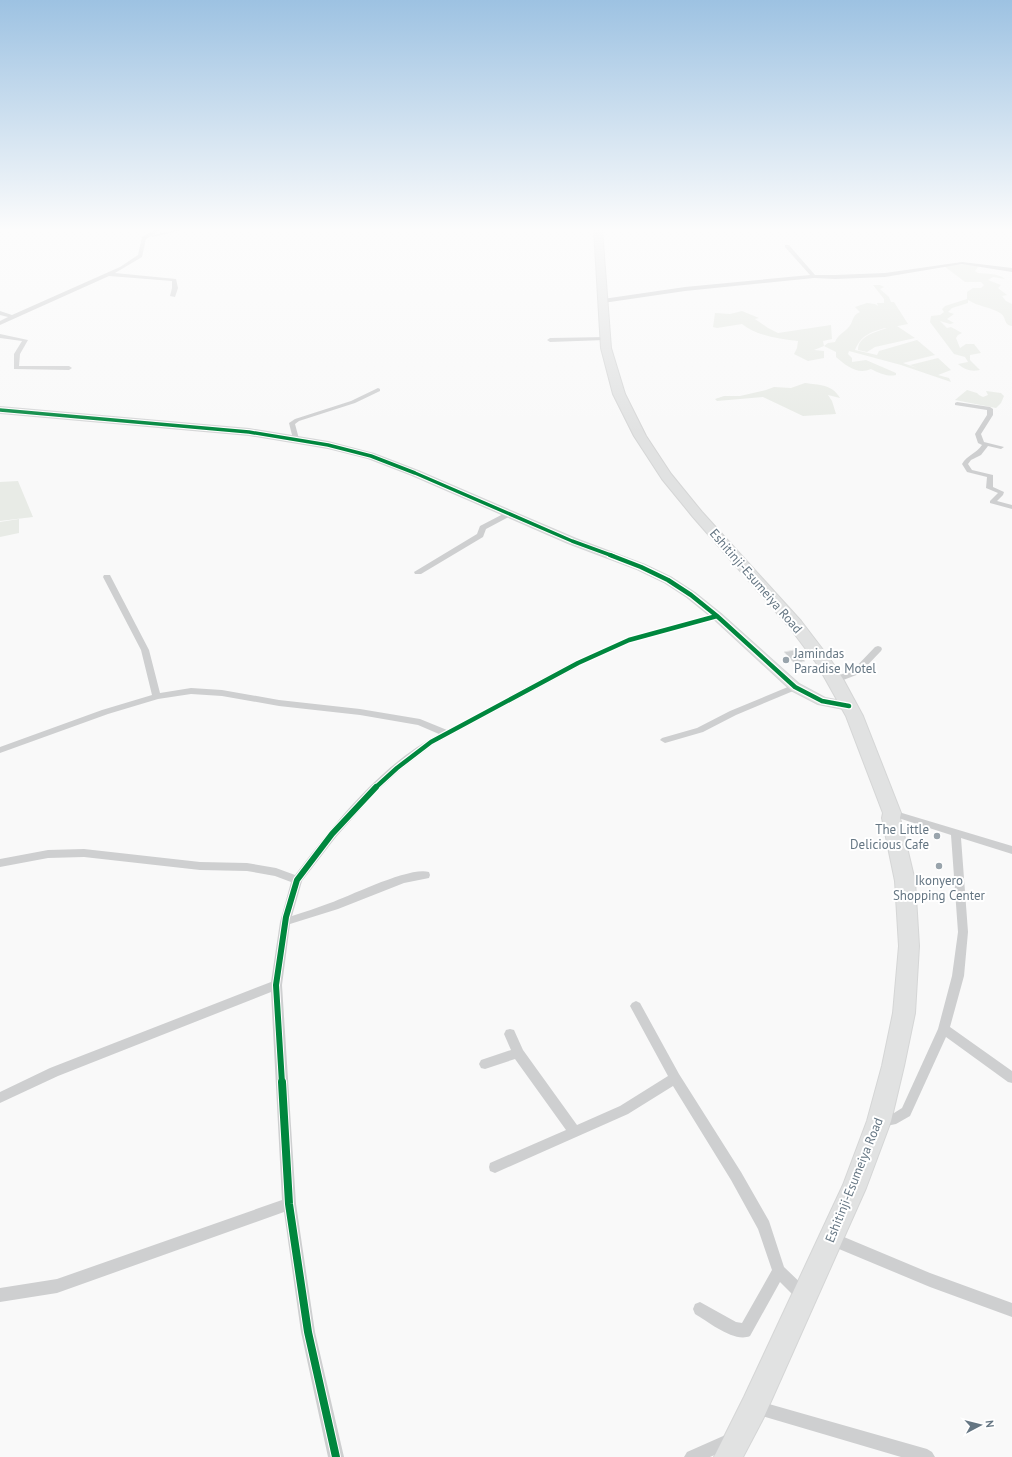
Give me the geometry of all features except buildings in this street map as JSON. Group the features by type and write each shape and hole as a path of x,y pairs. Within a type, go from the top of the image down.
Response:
{"highway":[{"name":"Eshitinji-Esumeiya Road","path":"603,297 605,338 610,367 625,408 640,437 653,457 702,519 796,626 824,661 849,706 870,755 892,813 891,818 905,881 909,946 904,1013 893,1066 879,1121 854,1188 832,1238 754,1407 728,1457"}],"street":[{"path":"0,323 57,297"},
{"path":"603,301 642,297"},
{"path":"0,313 12,317"},
{"path":"0,336 24,340 17,354 16,368 69,368"},
{"path":"550,340 605,338"},
{"path":"296,439 292,423 297,420 353,402 378,390"},
{"path":"958,404 990,409 990,415 978,434 981,443 1001,447"},
{"path":"0,410 182,425 296,439 328,445 371,456 668,580 717,616 795,687 822,700 849,706"},
{"path":"986,445 979,454 968,458 965,464 969,471 991,476 989,488 1001,492 992,502 1012,507"},
{"path":"418,572 480,535 483,528 510,514"},
{"path":"107,577 145,650 157,696"},
{"path":"336,1457 308,1332 289,1204 276,985 285,922 297,880 332,834 372,791 397,768 431,742 578,663 629,640 717,616"},
{"path":"835,680 856,672 878,649"},
{"path":"665,740 700,730 733,713 795,687"},
{"path":"0,750 105,712 157,696 191,691 222,693 279,703 360,712 420,722 446,733"},
{"path":"892,813 1012,850"},
{"path":"879,1121 896,1118 906,1112 944,1029 958,976 963,932 956,832"},
{"path":"0,862 48,854 84,854 200,866 247,867 276,872 297,880"},
{"path":"285,922 334,906 403,879 425,875"},
{"path":"0,1098 54,1072 276,985"},
{"path":"636,1006 675,1078 736,1176 764,1226 779,1271 805,1297"},
{"path":"944,1029 1012,1078"},
{"path":"510,1034 518,1053 575,1132"},
{"path":"485,1064 518,1053"},
{"path":"495,1167 624,1110 675,1078"},
{"path":"0,1295 57,1286 289,1204"},
{"path":"832,1238 930,1280 1012,1310"},
{"path":"700,1309 734,1329 746,1331 779,1271"},
{"path":"754,1407 927,1457"},
{"path":"692,1457 737,1438"}],"shaded area":[{"path":"882,297 889,297 891,302 894,302 908,324 897,326 915,338 875,347 867,352 858,350 861,341 864,338 887,328 885,328 867,335 860,341 855,350 877,355 879,351 917,340 935,355 903,363 917,368 910,365 938,358 951,370 938,375 949,378 951,382 901,365 849,351 848,354 852,358 852,362 866,360 896,373 896,375 886,375 871,369 861,371 852,369 836,357 836,352 824,346 828,343 835,342 850,326 855,315 860,312 855,307 867,303 878,306 877,303 884,303"},
{"path":"967,297 1003,297 1006,301 1012,304 1012,326 1006,323 1004,317 1000,313 968,300 968,303 952,308 948,312 954,314 947,319 954,323 950,324 940,321 947,328 951,327 962,333 956,338 960,348 966,344 974,344 981,353 970,355 970,360 980,370 977,371 968,370 958,364 968,362 965,357 954,354 930,322 931,316 940,315 944,312 942,309 945,306 967,299"},
{"path":"742,311 759,318 755,319 778,333 831,325 832,339 823,341 824,346 814,350 824,351 824,358 808,361 794,354 798,341 761,334 742,324 717,328 713,327 715,313 730,314"},
{"path":"805,383 825,386 837,393 840,398 828,395 832,401 836,414 803,416 763,397 717,401 715,399 724,396 740,396 774,387 791,388"},
{"path":"967,390 977,393 983,397 988,395 986,391 1001,393 1004,396 1001,403 996,408 955,400"},
{"path":"18,481 33,517 0,521 0,482"},
{"path":"19,519 19,533 0,537 0,522"}],"cycle path":[{"path":"0,410 249,432 328,445 371,456 415,473 572,541 641,567 668,580 691,595 717,616 795,687 822,701 849,706"},
{"path":"336,1457 308,1332 289,1204 276,985 286,917 297,880 332,834 372,791 397,768 431,742 578,663 629,640 717,616"}],"place":[{"name":"Jamindas Paradise Motel","path":"786,660"},
{"name":"The Little Delicious Cafe","path":"937,836"},
{"name":"Ikonyero Shopping Center","path":"939,866"}]}
